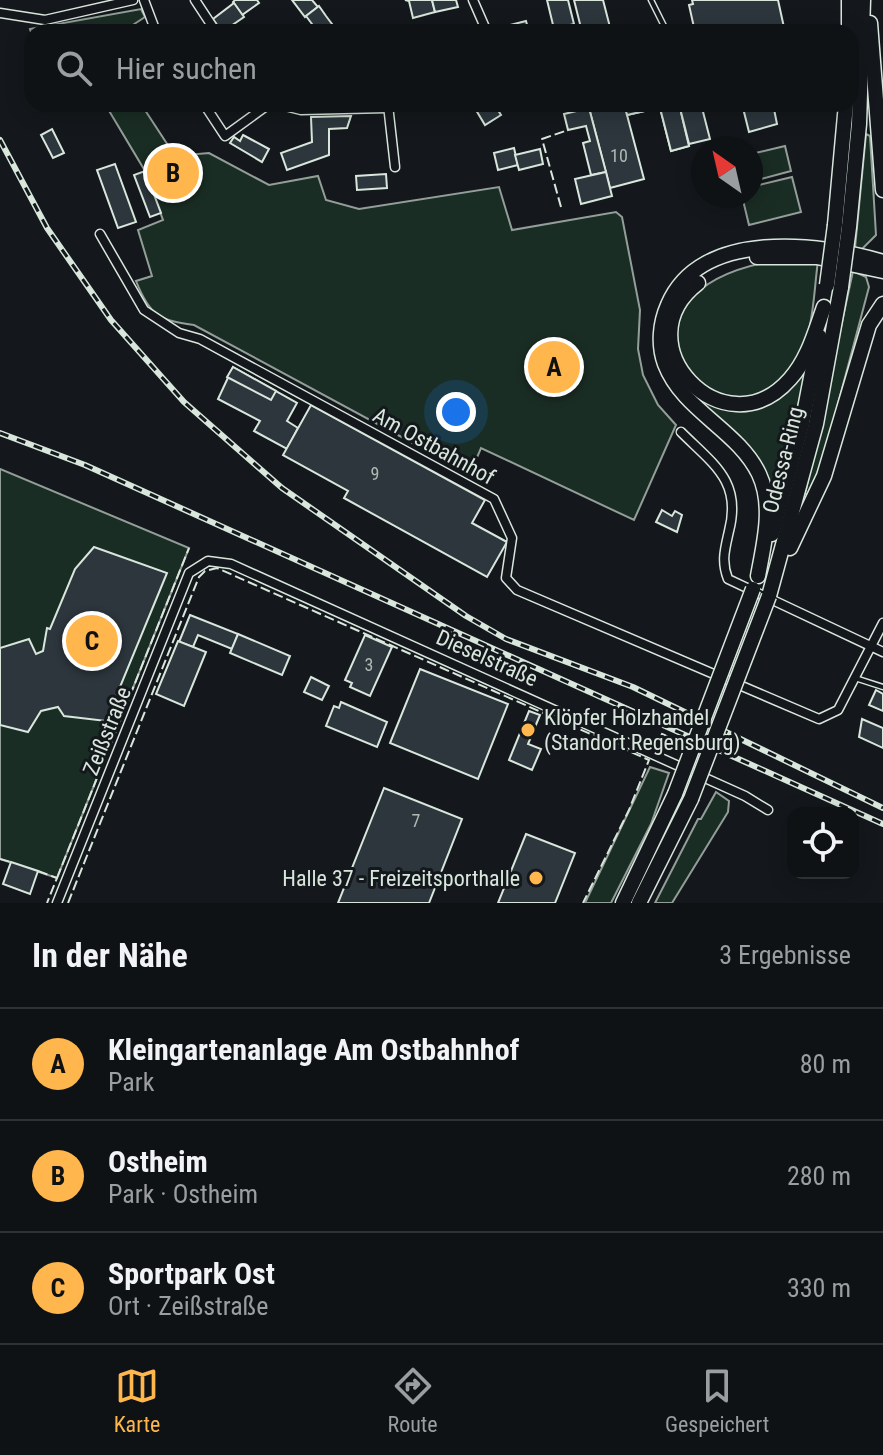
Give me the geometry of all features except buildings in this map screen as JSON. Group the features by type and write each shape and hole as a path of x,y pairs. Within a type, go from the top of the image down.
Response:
{"highway":[{"path":"849,0 849,24"},
{"path":"865,0 883,190"},
{"name":"Odessa-Ring","path":"639,903 691,799 769,596 816,424 859,124 865,0"},
{"name":"Odessa-Ring","path":"842,226 846,112"},
{"path":"756,583 767,522 765,488 743,451 688,398 669,373 660,339 664,312 670,298 695,273 719,259 758,248 817,246 883,262"},
{"path":"824,307 797,369 789,381 765,398 731,403 703,394 680,372 673,353 673,321 686,294 707,277 741,261 777,256 817,257 883,272"},
{"name":"Odessa-Ring","path":"623,903 675,794 756,583 798,439 824,307 834,286"},
{"path":"773,580 818,493 869,325 883,304"}],"street":[{"path":"0,13 45,20 133,0"},
{"path":"144,0 153,24"},
{"path":"195,0 211,24"},
{"path":"473,0 484,24"},
{"path":"209,112 225,136 258,112"},
{"path":"389,112 395,167"},
{"name":"Am Ostbahnhof","path":"100,234 144,310 154,320 214,347 494,499 512,538 506,578 517,590 819,719 833,715 883,623"},
{"path":"681,432 718,468 731,489 733,510 723,555 728,579 883,652"},
{"name":"Dieselstraße","path":"189,573 208,561 231,564 567,713 745,796 768,810"},
{"name":"Zeißstraße","path":"57,903 189,573"}],"lane":[{"path":"651,0 663,24"},
{"path":"853,677 883,687"}],"green space":[{"path":"141,9 145,17 134,24 58,24"},
{"path":"110,112 146,112 175,156 209,153 269,185 318,176 326,200 359,209 499,187 512,230 616,212 622,217 640,310 638,349 643,375 658,405 676,425 634,520 481,448 470,474 194,325 172,321 157,314 146,302 136,281 152,276 138,230 163,220 145,171"},
{"path":"866,134 870,136 876,235 862,249 855,248"},
{"path":"785,146 791,171 763,178 763,151"},
{"path":"792,177 801,212 749,225 745,208 763,208 763,184"},
{"path":"773,261 818,261 808,335 797,362 789,373 759,394 729,396 702,384 683,362 677,334 686,305 717,279"},
{"path":"853,271 866,277 869,287 821,468 811,494 805,494"},
{"path":"802,371 806,372 776,500 771,500 770,491 691,396 739,408"},
{"path":"0,469 189,548 57,878 0,859"},
{"path":"650,767 669,773 651,824 611,903 585,903"},
{"path":"716,792 729,801 728,812 672,903 655,903 698,819 701,819"}],"railway":[{"path":"0,140 47,228 111,320 184,402 282,488 466,616 506,639 633,687 883,808"},
{"path":"0,433 85,465 883,824"}],"fence":[{"path":"561,207 542,139 568,130"},
{"path":"57,878 189,548"},
{"path":"68,903 199,577 205,571 217,568 649,760 629,810 583,903"},
{"path":"0,859 11,862"},
{"path":"38,871 57,878 47,903"}],"place":[{"name":"Ostheim","path":"173,173"},
{"name":"Kleingartenanlage Am Ostbahnhof","path":"554,367"},
{"name":"Sportpark Ost","path":"92,641"},
{"name":"Klöpfer Holzhandel (Standort Regensburg)","path":"528,730"},
{"name":"Halle 37 - Freizeitsporthalle","path":"536,878"}]}
